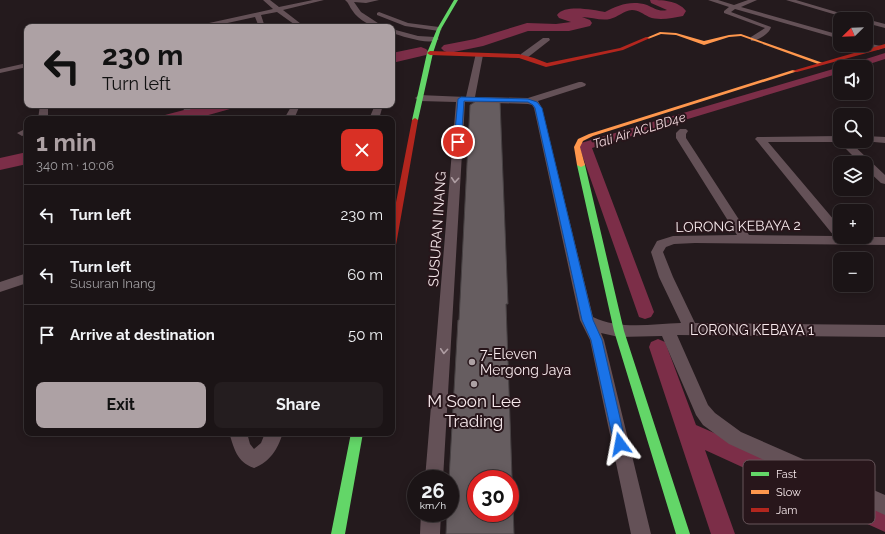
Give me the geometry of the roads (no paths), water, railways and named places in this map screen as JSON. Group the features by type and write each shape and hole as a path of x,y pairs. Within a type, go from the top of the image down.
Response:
{"street":[{"path":"266,0 277,10 299,24"},
{"path":"213,24 321,0"},
{"path":"375,24 358,14 354,9 351,0 376,0"},
{"path":"395,215 398,185 430,53 435,39 456,0"},
{"path":"711,0 833,35"},
{"path":"754,0 733,7 726,12 768,27 768,29 754,39"},
{"path":"789,0 833,12"},
{"path":"257,14 261,24"},
{"path":"379,14 407,24 440,29"},
{"path":"873,23 885,26"},
{"path":"395,32 418,38 435,39"},
{"path":"430,53 524,56 542,64 552,64 621,49 660,33 676,34 704,43 736,35 754,39 820,63"},
{"path":"524,56 546,40"},
{"path":"683,534 619,331 577,147 580,140 591,135 820,63 881,47"},
{"name":"SUSURAN INANG","path":"435,470 446,312 466,99 479,55"},
{"path":"0,71 24,66"},
{"path":"419,98 528,100 582,84"},
{"path":"528,100 535,103 538,108 588,320 597,340 641,534"},
{"path":"683,131 681,133 681,138 744,239"},
{"path":"833,139 760,139 833,227"},
{"path":"873,139 885,140"},
{"path":"850,148 885,181"},
{"name":"LORONG KEBAYA 2","path":"691,329 666,277 657,252 661,244 674,240 833,238"},
{"name":"LORONG KEBAYA 2","path":"873,240 885,241"},
{"path":"0,287 24,279"},
{"name":"LORONG KEBAYA 1","path":"588,320 600,327 619,331 691,329 885,331"},
{"path":"667,330 702,410 721,428 735,438 784,460"},
{"path":"239,436 248,457 254,459 262,456 270,446 273,436"},
{"path":"338,534 356,436"},
{"path":"875,501 885,505"},
{"path":"430,534 431,522"}],"waterway":[{"path":"449,48 478,43 527,27 556,28 569,27 585,23 564,15 566,13 588,13 605,16 610,15 620,8 633,6 641,7 654,14 663,15 678,13 679,11 656,0"},
{"path":"395,57 421,52"},
{"name":"Tali Air ACLBD4e","path":"872,60 885,56"},
{"name":"Tali Air ACLBD4e","path":"645,312 585,146 833,72"},
{"path":"183,116 213,108"},
{"path":"0,164 24,159"},
{"name":"Tali Air ACLBD4e","path":"658,347 723,534"},
{"path":"688,432 751,460"},
{"path":"875,516 885,520"}],"place":[{"name":"7-Eleven Mergong Jaya","path":"472,362"},
{"name":"M Soon Lee Trading","path":"474,384"}]}
